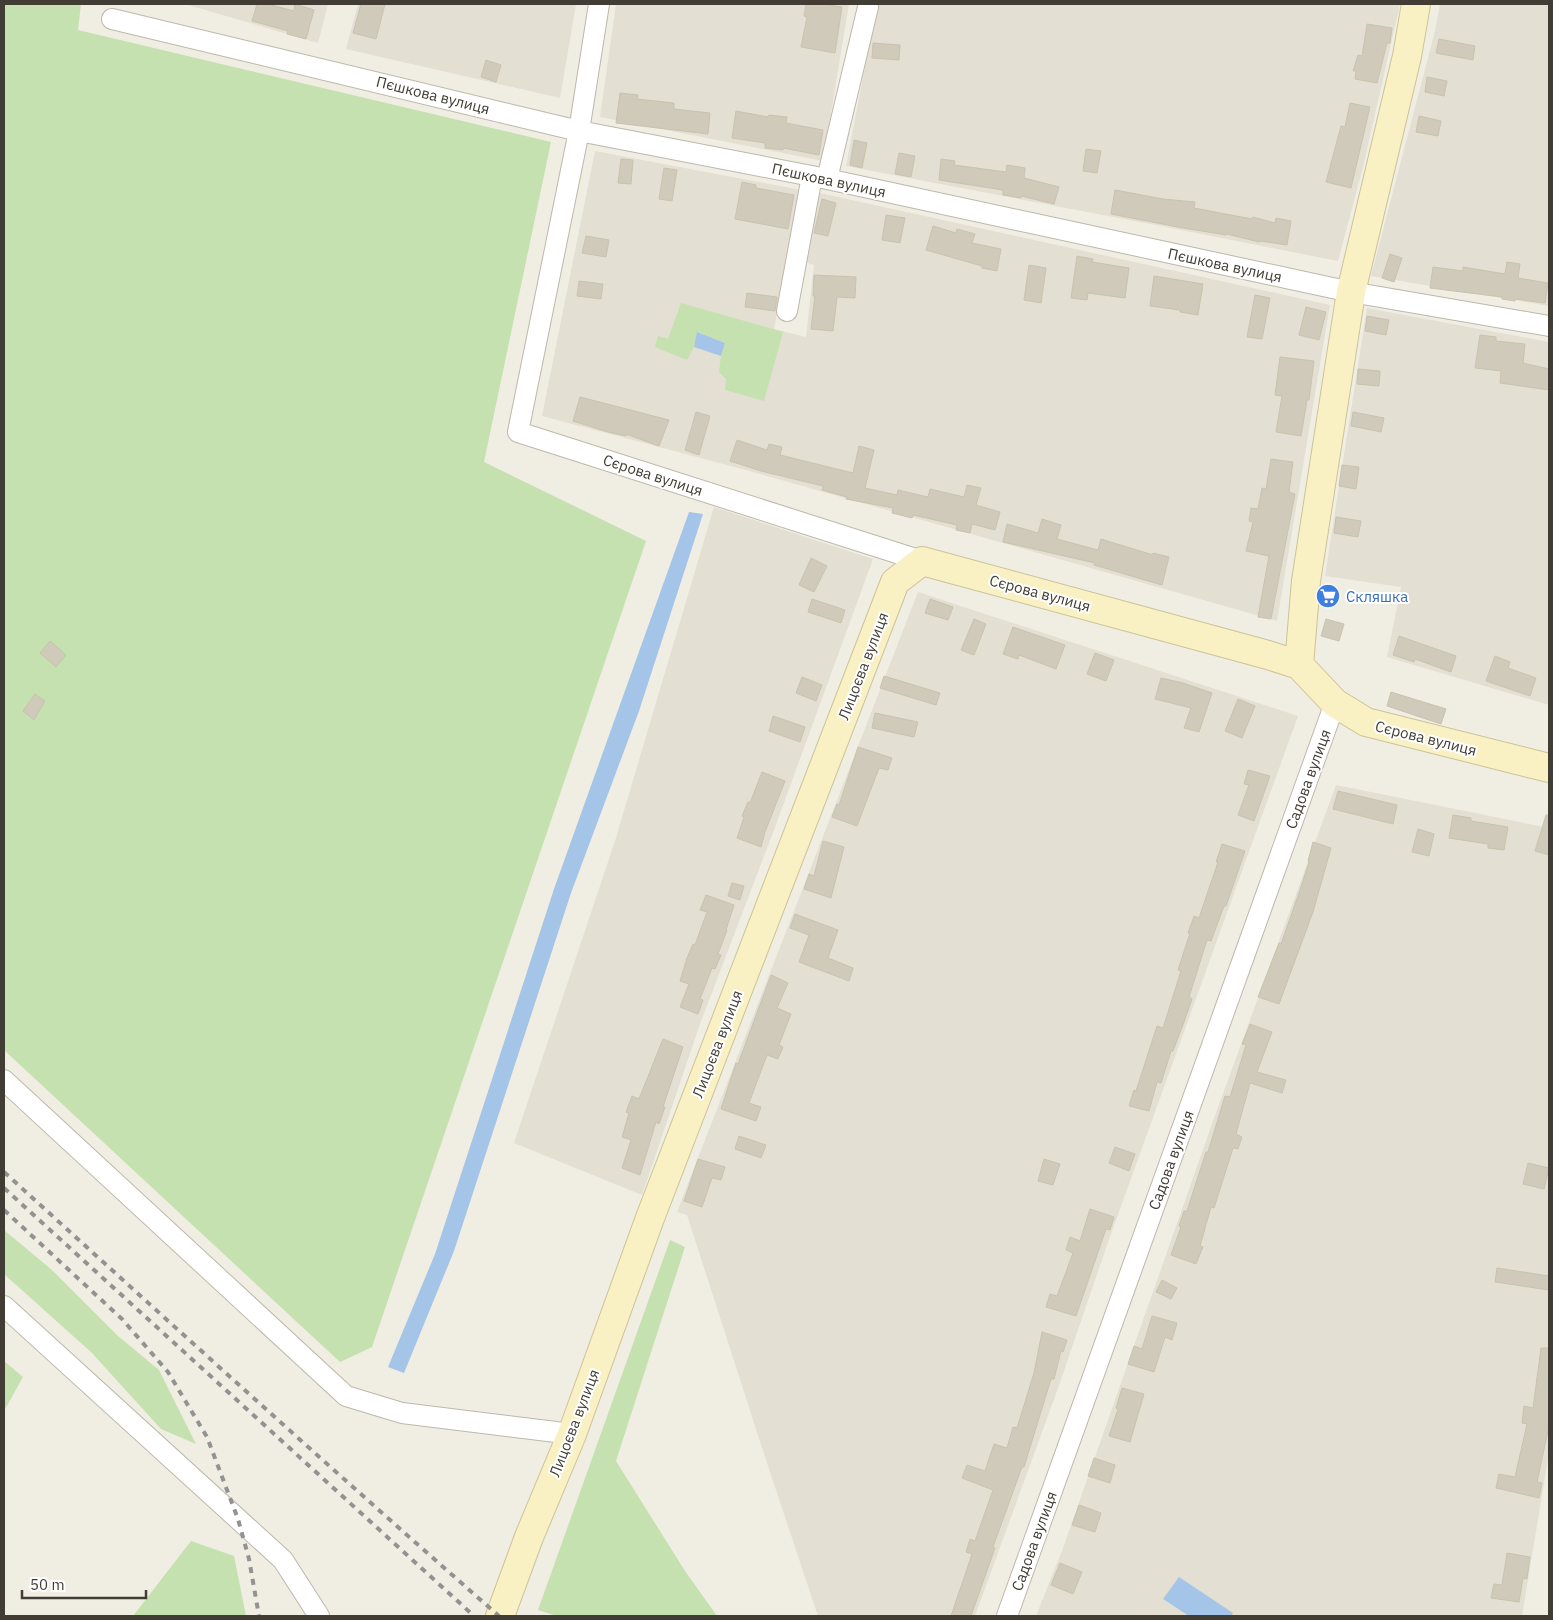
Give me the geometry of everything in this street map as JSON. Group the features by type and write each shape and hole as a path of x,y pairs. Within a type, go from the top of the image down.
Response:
{"street":[{"path":"579,131 599,4"},
{"path":"1299,665 1306,581 1351,292 1407,56 1416,4"},
{"path":"787,311 819,178 868,7"},
{"name":"Пєшкова вулиця","path":"112,19 579,131 819,178 1351,292 1549,326"},
{"name":"Сєрова вулиця","path":"579,131 518,432 922,562 1299,665 1336,703 1366,722 1549,768"},
{"name":"Лицоєва вулиця","path":"500,1616 529,1537 572,1434 653,1209 896,582 922,562"},
{"name":"Садова вулиця","path":"1007,1616 1336,703"},
{"path":"4,1080 346,1396 402,1413 572,1434"},
{"path":"4,1306 283,1560 319,1616"}],"shaded area":[{"path":"185,4 328,4 318,43"},
{"path":"358,4 576,4 560,98 346,49"},
{"path":"616,4 849,4 823,161 600,117"},
{"path":"877,4 1400,4 1363,167 1338,261 846,166"},
{"path":"1440,4 1549,4 1549,306 1371,276 1435,31"},
{"path":"595,151 801,190 774,329 806,337 814,265 804,262 820,193 1330,305 1277,621 746,470 542,416"},
{"path":"1367,308 1549,342 1549,705 1387,657 1401,587 1325,576"},
{"path":"714,507 873,559 774,830 700,1024 642,1195 514,1143 615,841"},
{"path":"918,592 1298,716 975,1616 818,1616 687,1215 677,1212"},
{"path":"1336,785 1549,828 1549,1453 1522,1616 1036,1616 1063,1548 1213,1121"}],"green space":[{"path":"4,4 81,4 78,30 551,142 484,462 646,541 372,1347 340,1362 4,1050"},
{"path":"681,303 783,332 764,401 725,390 726,379 719,372 725,343 698,332 694,347 687,360 655,347 658,336 668,339"},
{"path":"4,1230 52,1270 118,1336 159,1370 196,1444 161,1429 92,1353 4,1274"},
{"path":"670,1240 685,1247 616,1461 685,1571 717,1616 557,1616 538,1610"},
{"path":"4,1361 23,1377 4,1411"},
{"path":"191,1541 234,1556 246,1616 133,1616"}],"water":[{"path":"697,332 725,343 721,356 694,347"},
{"path":"689,512 703,514 639,711 571,893 454,1251 404,1373 388,1367 435,1254 554,889"},
{"path":"1179,1577 1233,1613 1231,1616 1189,1616 1163,1599"}],"building":[{"path":"257,4 267,4 294,11 295,4 314,10 306,39 287,34 288,31 252,21"},
{"path":"361,4 385,4 376,39 353,33"},
{"path":"806,4 842,7 835,53 801,47 807,17 804,16"},
{"path":"1367,24 1392,28 1390,43 1387,43 1377,83 1355,79 1356,71 1353,71 1358,55 1362,56"},
{"path":"1439,39 1475,46 1473,60 1436,53"},
{"path":"873,43 900,45 899,60 872,58"},
{"path":"486,60 501,65 496,82 481,77"},
{"path":"1427,77 1447,81 1444,96 1425,92"},
{"path":"620,93 638,95 637,99 674,103 674,109 710,113 708,134 616,123"},
{"path":"1350,103 1370,107 1351,188 1326,182 1341,126 1345,127"},
{"path":"736,111 768,117 769,115 787,117 786,123 823,130 819,155 783,148 783,150 765,148 765,143 732,138"},
{"path":"1419,116 1441,121 1438,136 1416,132"},
{"path":"854,140 867,143 862,168 850,165"},
{"path":"1086,149 1101,151 1097,173 1083,171"},
{"path":"899,153 915,156 911,177 895,174"},
{"path":"621,159 633,160 631,184 618,183"},
{"path":"941,159 955,161 954,165 1006,172 1007,165 1025,168 1024,178 1059,187 1054,204 1021,196 1021,198 1003,195 1003,190 939,180"},
{"path":"664,168 677,170 672,201 659,199"},
{"path":"742,182 756,185 756,188 794,195 788,229 735,219"},
{"path":"1115,190 1163,199 1195,202 1194,208 1252,219 1253,217 1275,223 1276,218 1291,221 1287,245 1259,242 1227,234 1111,214"},
{"path":"822,199 836,203 828,236 814,233"},
{"path":"886,215 905,218 900,243 882,240"},
{"path":"933,226 956,233 957,229 975,234 972,243 1001,249 997,271 926,250"},
{"path":"586,236 609,240 606,257 582,253"},
{"path":"1390,254 1402,258 1394,282 1382,278"},
{"path":"1077,256 1093,259 1092,262 1129,268 1125,298 1088,293 1087,300 1071,298"},
{"path":"1507,262 1520,264 1518,278 1548,283 1545,303 1515,299 1515,301 1502,299 1502,297 1430,288 1433,267 1463,271 1463,267 1505,274"},
{"path":"1029,265 1046,268 1041,303 1024,300"},
{"path":"814,275 856,277 855,298 837,297 833,331 811,329 815,296 813,296"},
{"path":"1154,276 1203,284 1198,315 1180,312 1180,310 1150,306"},
{"path":"579,281 603,284 601,299 577,296"},
{"path":"747,293 777,297 775,311 745,307"},
{"path":"1255,295 1270,298 1262,339 1247,337"},
{"path":"1306,307 1326,312 1319,340 1299,335"},
{"path":"1367,316 1389,320 1386,335 1365,331"},
{"path":"1480,335 1496,337 1496,341 1525,344 1523,363 1549,369 1549,390 1500,383 1501,371 1475,368"},
{"path":"1280,357 1314,361 1309,400 1307,400 1301,436 1276,432 1282,396 1275,395"},
{"path":"1358,369 1380,371 1379,386 1357,384"},
{"path":"580,397 669,420 659,446 626,434 626,436 608,432 573,421"},
{"path":"696,412 710,416 699,455 685,450"},
{"path":"1353,412 1384,418 1381,432 1351,426"},
{"path":"737,440 767,450 769,444 782,447 780,455 853,473 859,446 874,450 865,488 897,495 898,490 928,497 930,489 964,497 967,485 981,488 976,505 1000,512 995,530 972,524 970,533 956,530 957,525 913,515 912,518 892,513 893,508 846,499 847,497 822,490 823,486 761,471 730,461"},
{"path":"1271,459 1293,462 1289,492 1295,494 1271,619 1258,617 1269,556 1246,551 1253,522 1249,521 1251,508 1258,509 1262,488 1266,489"},
{"path":"1342,465 1359,467 1356,489 1339,486"},
{"path":"1336,517 1361,521 1358,537 1334,533"},
{"path":"1042,519 1061,525 1057,539 1098,550 1101,539 1153,555 1153,553 1169,557 1162,585 1094,565 1095,563 1003,542 1007,524 1038,533"},
{"path":"811,558 827,566 814,592 799,585"},
{"path":"812,599 845,610 841,623 808,612"},
{"path":"930,599 953,607 948,620 925,613"},
{"path":"974,619 986,624 974,655 961,650"},
{"path":"1326,619 1344,624 1339,641 1321,636"},
{"path":"1013,627 1065,645 1056,669 1019,655 1018,659 1003,654"},
{"path":"1399,636 1456,656 1451,672 1415,659 1414,662 1393,655"},
{"path":"50,641 66,655 56,667 40,653"},
{"path":"1095,653 1114,660 1106,681 1087,674"},
{"path":"1495,656 1510,662 1508,668 1536,678 1530,696 1486,681"},
{"path":"884,676 940,693 936,705 880,688"},
{"path":"802,677 822,685 816,701 796,693"},
{"path":"1161,678 1212,693 1199,732 1184,728 1191,708 1155,699"},
{"path":"1391,692 1446,709 1441,724 1387,706"},
{"path":"35,694 45,701 34,720 23,711"},
{"path":"1238,699 1255,706 1242,738 1225,731"},
{"path":"875,713 918,722 914,737 872,728"},
{"path":"773,716 805,727 800,742 769,731"},
{"path":"858,747 892,758 888,770 879,768 857,826 832,817 837,804 839,805"},
{"path":"1248,770 1270,776 1254,821 1238,815 1249,785 1244,784"},
{"path":"762,772 785,781 761,847 737,838 744,817 742,816 748,802 750,803"},
{"path":"1338,791 1397,805 1393,824 1333,809"},
{"path":"1453,815 1471,818 1471,821 1508,827 1504,850 1488,848 1488,844 1449,838"},
{"path":"1546,815 1549,815 1549,855 1535,851"},
{"path":"1418,829 1434,834 1429,856 1412,852"},
{"path":"823,841 844,847 831,898 804,889 809,874 814,876"},
{"path":"1313,842 1331,848 1313,912 1279,1004 1258,997 1279,943 1281,944 1309,862"},
{"path":"1222,844 1245,851 1226,906 1224,906 1211,941 1207,940 1189,997 1192,999 1173,1051 1171,1051 1161,1083 1157,1082 1149,1111 1129,1106 1134,1090 1136,1091 1157,1026 1163,1028 1181,971 1178,970 1190,933 1188,933 1194,916 1199,918 1218,862 1216,862"},
{"path":"732,883 744,886 740,900 728,896"},
{"path":"706,895 734,905 718,954 721,955 715,969 712,968 700,999 703,1000 698,1014 680,1007 689,984 680,981 687,958 693,944 695,945 707,912 700,910"},
{"path":"795,914 838,930 828,958 853,968 849,981 799,962 809,935 790,928"},
{"path":"771,975 788,983 777,1008 791,1014 779,1045 783,1047 778,1059 767,1055 749,1103 761,1107 756,1121 721,1109 736,1063 738,1064"},
{"path":"1250,1024 1272,1032 1257,1072 1286,1080 1282,1093 1250,1083 1236,1134 1242,1137 1238,1149 1233,1148 1214,1208 1211,1207 1200,1246 1203,1247 1196,1264 1171,1255 1181,1227 1179,1226 1184,1211 1187,1211 1206,1152 1208,1152 1225,1096 1230,1097 1246,1045 1242,1044"},
{"path":"663,1039 683,1047 663,1107 665,1107 659,1124 656,1122 640,1175 622,1168 631,1140 622,1137 629,1113 626,1112 632,1096 639,1099"},
{"path":"739,1136 766,1145 761,1158 735,1149"},
{"path":"1115,1147 1135,1154 1129,1171 1109,1163"},
{"path":"698,1159 725,1167 721,1180 712,1178 702,1207 684,1201"},
{"path":"1044,1159 1060,1164 1053,1185 1038,1181"},
{"path":"1528,1163 1549,1168 1544,1189 1523,1184"},
{"path":"1090,1209 1114,1217 1110,1230 1106,1229 1076,1316 1046,1307 1050,1294 1057,1296 1073,1253 1066,1250 1070,1237 1080,1241"},
{"path":"1497,1268 1549,1276 1549,1290 1495,1282"},
{"path":"1162,1280 1177,1288 1171,1299 1156,1292"},
{"path":"1152,1316 1177,1323 1172,1340 1165,1337 1154,1372 1128,1364 1134,1346 1142,1349"},
{"path":"1042,1332 1067,1340 1063,1352 1061,1351 1054,1379 1051,1379 1024,1467 1022,1467 993,1547 995,1548 971,1616 951,1616 972,1554 966,1552 970,1539 975,1541 993,1490 962,1478 967,1465 985,1471 994,1444 1007,1448 1013,1427 1017,1428 1034,1373"},
{"path":"1541,1348 1549,1348 1549,1426 1537,1482 1542,1483 1539,1498 1496,1488 1499,1474 1515,1477 1527,1424 1522,1423 1524,1406 1533,1408"},
{"path":"1122,1388 1144,1394 1130,1442 1109,1436 1118,1409 1116,1408"},
{"path":"1094,1458 1115,1465 1110,1483 1088,1476"},
{"path":"1079,1505 1101,1513 1095,1532 1072,1525"},
{"path":"1507,1553 1530,1557 1527,1579 1523,1578 1519,1602 1491,1598 1494,1584 1502,1585"},
{"path":"1060,1563 1082,1572 1073,1594 1051,1585"}],"railway":[{"path":"4,1172 312,1451 499,1616"},
{"path":"4,1188 474,1616"},
{"path":"4,1210 122,1319 168,1372 207,1437 238,1519 249,1559 259,1616"}],"place":[{"name":"Скляшка","path":"1328,596"}]}
